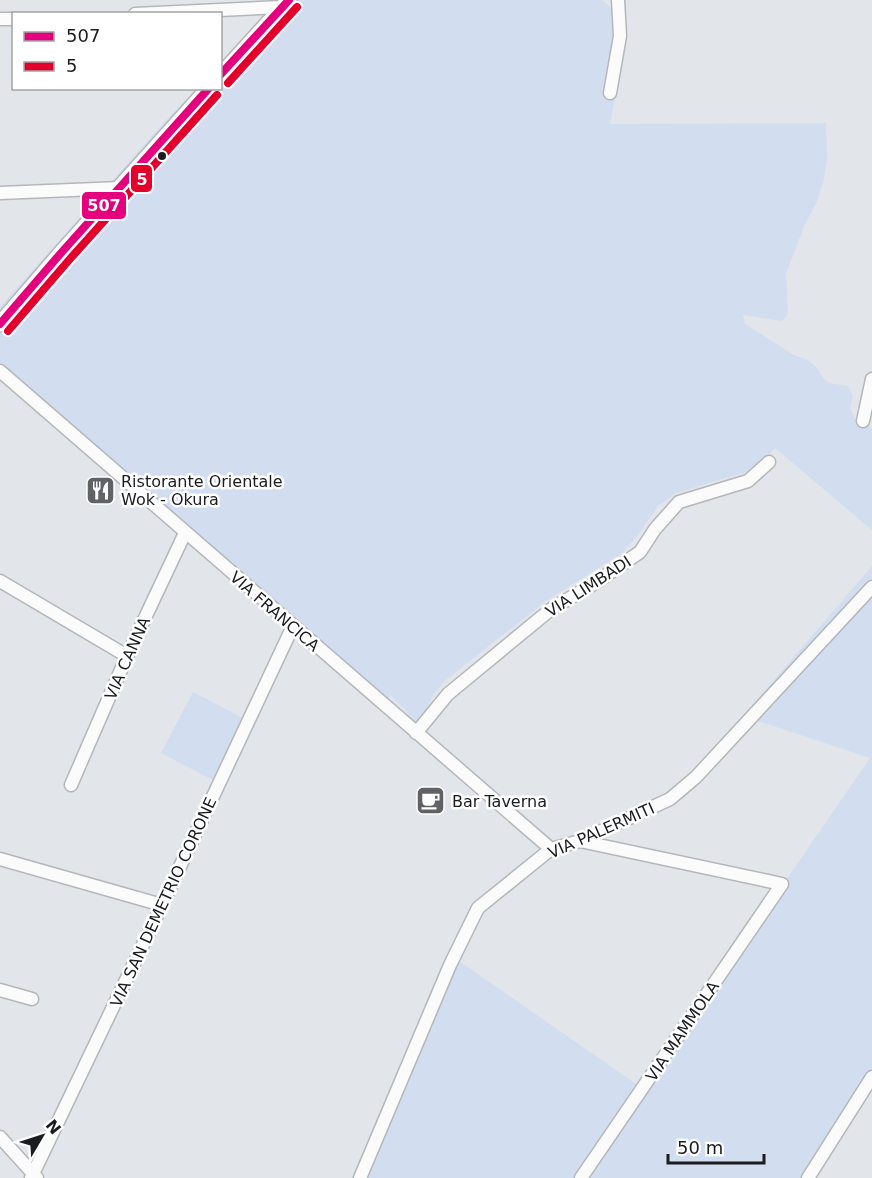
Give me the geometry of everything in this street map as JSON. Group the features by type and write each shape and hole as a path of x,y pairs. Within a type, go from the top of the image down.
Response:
{"main road":[{"path":"222,74 285,4"},
{"path":"0,324 207,90"}],"street":[{"path":"610,93 619,42 618,0"},
{"path":"165,12 285,4"},
{"path":"0,193 120,188"},
{"name":"VIA FRANCICA","path":"0,371 550,849"},
{"path":"863,421 872,379"},
{"name":"VIA LIMBADI","path":"416,733 448,694 550,610 640,552 655,529 679,501 748,482 769,462"},
{"name":"VIA CANNA","path":"71,785 127,656 185,533"},
{"path":"0,581 127,656"},
{"name":"VIA PALERMITI","path":"360,1178 450,965 478,908 550,849 580,841 670,799 696,777 872,587"},
{"name":"VIA SAN DEMETRIO CORONE","path":"34,1177 293,626"},
{"name":"VIA MAMMOLA","path":"580,841 782,884 581,1178"},
{"path":"0,859 162,905"},
{"path":"0,990 32,999"},
{"path":"808,1178 872,1077"},
{"path":"0,1137 34,1177"}],"shaded area":[{"path":"279,0 602,0 617,13 621,67 610,124 826,123 827,160 823,183 786,274 788,314 782,321 743,315 745,324 794,355 808,360 829,383 848,386 853,396 850,408 855,419 863,421 872,429 872,530 775,448 753,470 676,493 658,506 639,534 621,554 547,600 446,680 433,695 417,723 391,695 382,703 0,373 0,307 195,90 222,90 222,61"},
{"path":"872,566 872,1077 808,1178 581,1178 870,758 743,716"},
{"path":"193,692 245,719 213,780 161,753"},
{"path":"449,954 639,1086 576,1178 352,1178"}],"transit line":[{"name":"507","path":"222,73 289,0"},
{"name":"5","path":"228,83 297,7"},
{"name":"507","path":"0,324 207,90"},
{"name":"5","path":"8,331 217,95"}],"place":[{"name":"Ristorante Orientale Wok - Okura","path":"100,490"},
{"name":"Bar Taverna","path":"431,801"}]}
